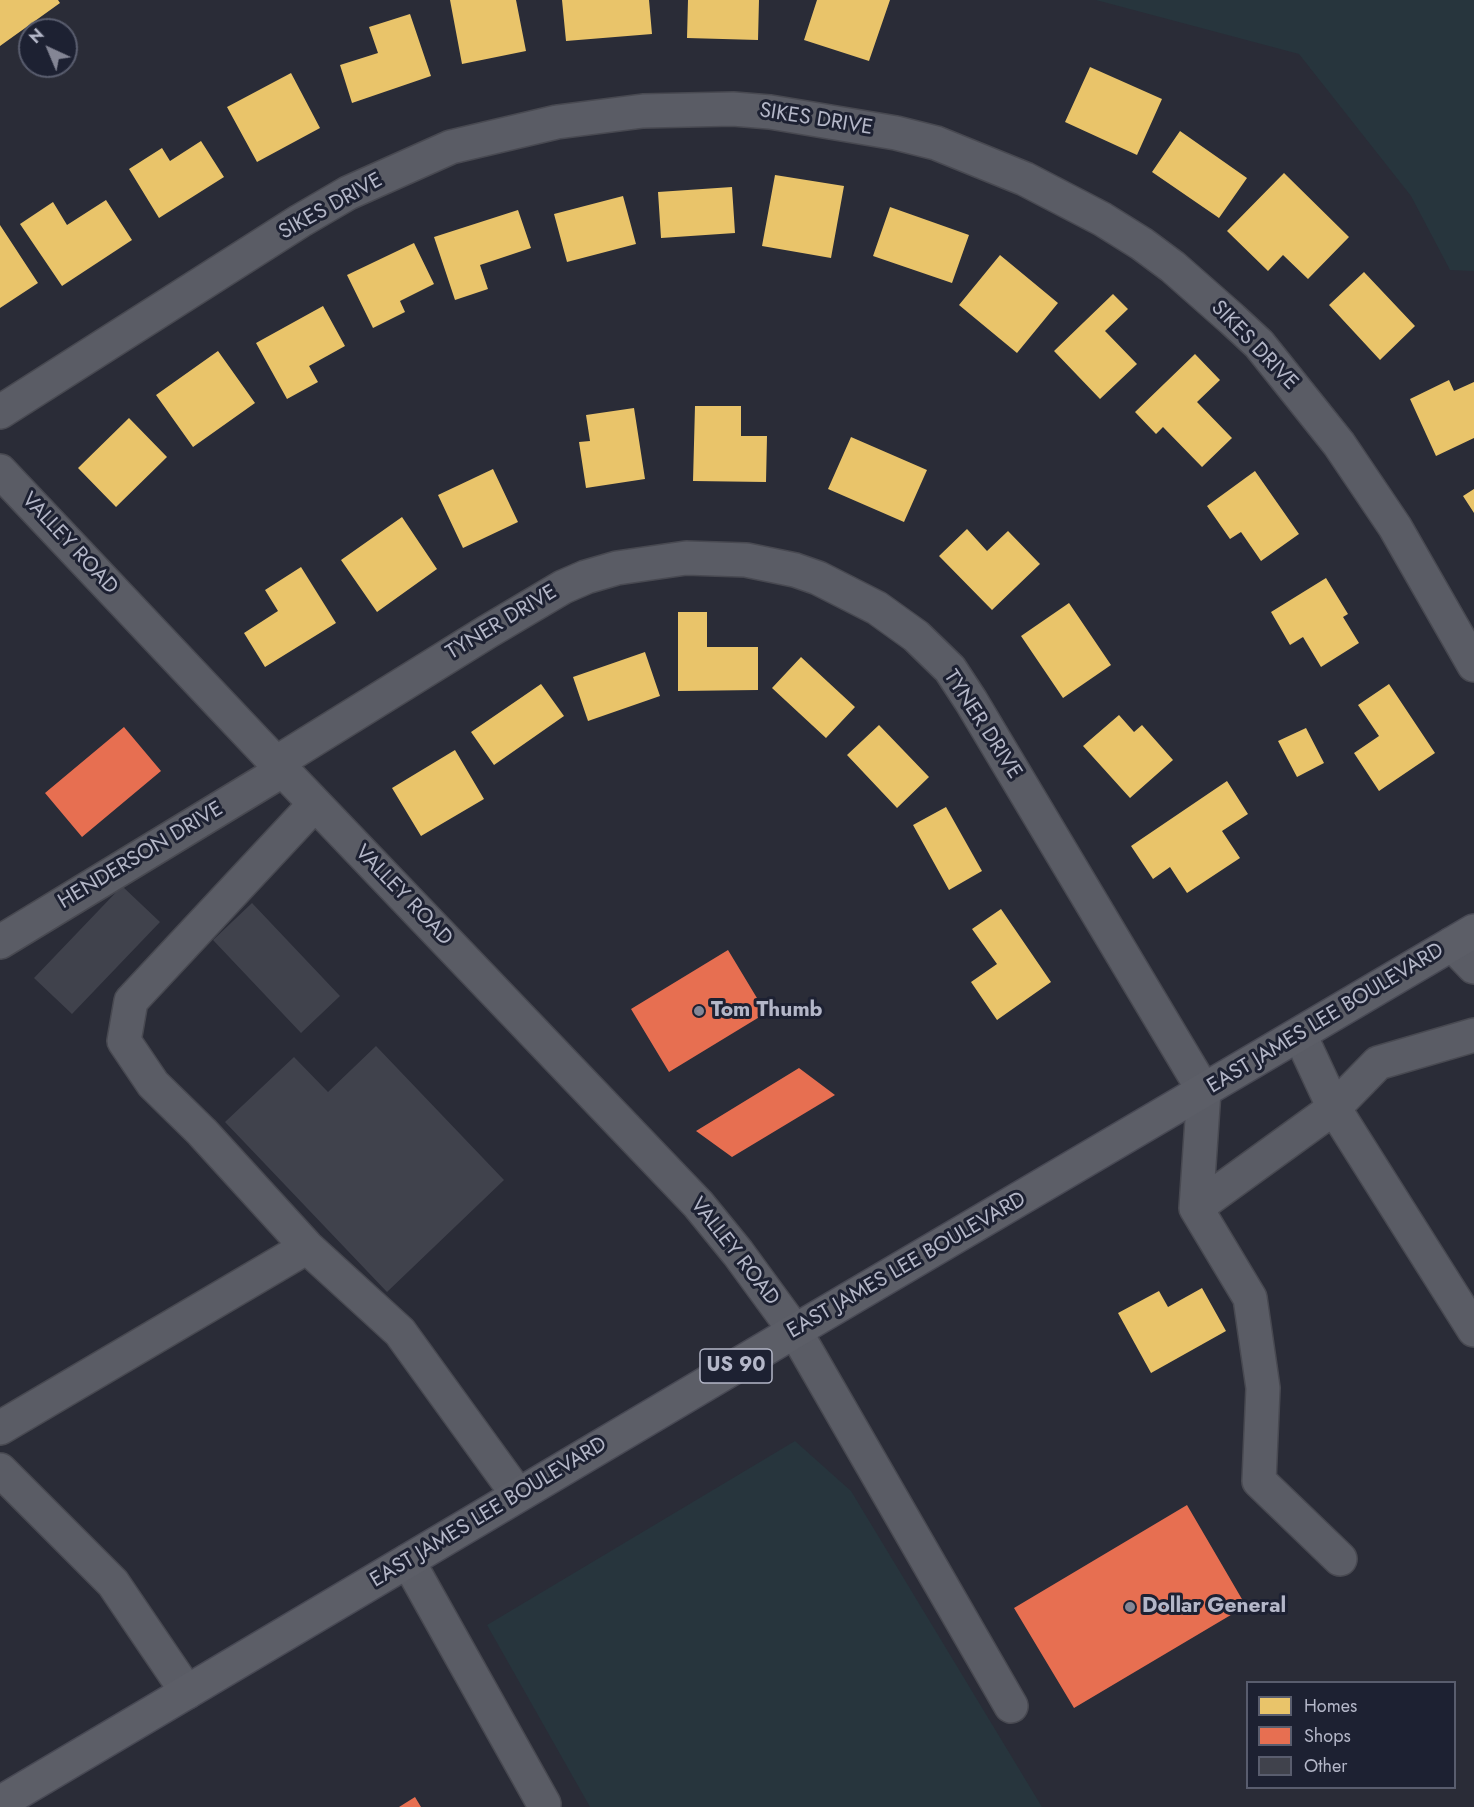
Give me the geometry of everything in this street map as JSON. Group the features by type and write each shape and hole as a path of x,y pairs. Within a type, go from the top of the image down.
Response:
{"main road":[{"name":"EAST JAMES LEE BOULEVARD","path":"0,1803 1204,1091 1300,1035 1467,947"}],"street":[{"name":"SIKES DRIVE","path":"0,412 300,221 348,194 451,147 557,122 643,111 770,112 896,133 936,143 1025,179 1102,219 1173,267 1232,319 1259,344 1339,444 1395,527 1474,664"},
{"name":"VALLEY ROAD","path":"0,471 279,767 698,1204 738,1253 795,1331 1011,1706"},
{"name":"TYNER DRIVE","path":"279,767 497,626 563,587 586,577 617,568 686,558 746,560 795,570 818,578 877,608 916,636 950,669 1204,1091"},
{"name":"HENDERSON DRIVE","path":"0,942 279,767"},
{"path":"315,804 131,1001 124,1041 153,1084 202,1132 308,1246 400,1332 518,1495"},
{"path":"1300,1035 1334,1108 1474,1330"},
{"path":"1196,1208 1334,1108 1378,1063 1474,1035"},
{"path":"1204,1091 1196,1208 1250,1298 1263,1388 1259,1481 1340,1559"},
{"path":"0,1428 308,1246"},
{"path":"0,1470 113,1583 187,1692"},
{"path":"408,1561 544,1804"}],"shaded area":[{"path":"1096,0 1474,0 1474,271 1450,270 1411,196 1299,54"},
{"path":"795,1441 851,1491 1042,1807 590,1807 487,1625"}],"building: Homes":[{"path":"0,0 58,0 60,3 39,18 18,18 18,33 0,46"},
{"path":"450,0 516,0 526,51 462,64"},
{"path":"562,0 649,0 652,34 566,41"},
{"path":"688,0 759,0 758,40 687,38"},
{"path":"817,0 890,0 869,61 804,40"},
{"path":"410,14 431,76 352,103 340,65 378,53 369,27"},
{"path":"1090,67 1162,99 1137,155 1065,122"},
{"path":"291,73 320,128 257,162 227,107"},
{"path":"1180,131 1247,178 1219,218 1152,172"},
{"path":"201,141 224,177 159,218 129,169 162,148 170,161"},
{"path":"1284,173 1349,237 1308,279 1283,255 1268,271 1227,231"},
{"path":"775,175 844,186 831,258 762,246"},
{"path":"732,187 735,233 661,238 658,192"},
{"path":"623,196 636,244 567,262 554,214"},
{"path":"106,200 132,240 62,286 20,224 53,202 67,225"},
{"path":"890,207 969,235 952,283 873,256"},
{"path":"518,210 531,248 480,265 488,289 455,300 434,237"},
{"path":"0,225 38,283 0,308"},
{"path":"414,243 434,284 400,301 405,312 373,328 347,275"},
{"path":"1000,255 1058,303 1017,353 959,305"},
{"path":"1364,272 1415,326 1380,360 1329,305"},
{"path":"1113,294 1128,309 1105,331 1137,364 1100,399 1054,351"},
{"path":"323,306 345,346 309,366 318,382 287,399 256,343"},
{"path":"218,351 255,403 193,447 156,395"},
{"path":"1195,354 1220,380 1197,402 1232,438 1202,467 1163,427 1156,434 1135,412"},
{"path":"1449,380 1454,391 1474,382 1474,438 1436,456 1410,399"},
{"path":"695,406 741,406 741,436 767,436 766,482 693,481"},
{"path":"634,408 645,479 586,488 579,442 590,441 586,415"},
{"path":"129,418 167,457 116,507 78,468"},
{"path":"851,437 927,470 904,522 828,489"},
{"path":"493,469 518,522 463,548 438,495"},
{"path":"1255,471 1299,534 1261,561 1241,532 1230,539 1207,506"},
{"path":"1474,489 1474,513 1463,496"},
{"path":"402,517 437,569 377,612 341,560"},
{"path":"967,529 987,551 1008,531 1040,564 992,610 939,556"},
{"path":"301,567 336,623 265,667 244,633 278,611 265,590"},
{"path":"1326,578 1348,614 1343,617 1359,643 1321,667 1303,637 1290,645 1271,612"},
{"path":"1069,603 1111,665 1063,698 1021,636"},
{"path":"678,612 707,612 707,647 758,647 758,690 678,691"},
{"path":"645,652 660,696 588,721 573,677"},
{"path":"801,657 855,707 826,738 772,688"},
{"path":"541,684 564,716 494,765 471,732"},
{"path":"1389,684 1435,753 1379,791 1354,753 1379,736 1358,705"},
{"path":"1119,715 1134,732 1142,725 1173,760 1130,798 1083,746"},
{"path":"879,725 929,777 897,808 847,755"},
{"path":"1306,728 1324,763 1297,777 1278,741"},
{"path":"455,750 484,799 421,836 392,788"},
{"path":"1227,781 1248,814 1222,831 1240,858 1187,893 1170,867 1153,879 1131,846"},
{"path":"946,807 982,871 949,890 913,825"},
{"path":"1001,909 1051,982 997,1020 971,982 997,964 972,929"},
{"path":"1202,1288 1226,1331 1151,1373 1118,1313 1159,1291 1168,1307"}],"building: Shops":[{"path":"124,727 161,771 82,837 45,793"},
{"name":"Tom Thumb","path":"728,950 766,1013 669,1072 631,1009"},
{"name":"Tom Thumb","path":"799,1068 835,1095 732,1157 696,1131"},
{"name":"Dollar General","path":"1187,1505 1246,1606 1074,1708 1014,1608"},
{"path":"415,1797 421,1807 399,1807"}],"building: Other":[{"path":"122,886 160,922 72,1014 34,978"},
{"path":"252,903 340,996 301,1033 213,940"},
{"path":"376,1046 504,1180 387,1292 225,1122 294,1057 328,1092"}],"place":[{"name":"Tom Thumb","path":"699,1011"},
{"name":"Dollar General","path":"1130,1607"}]}
